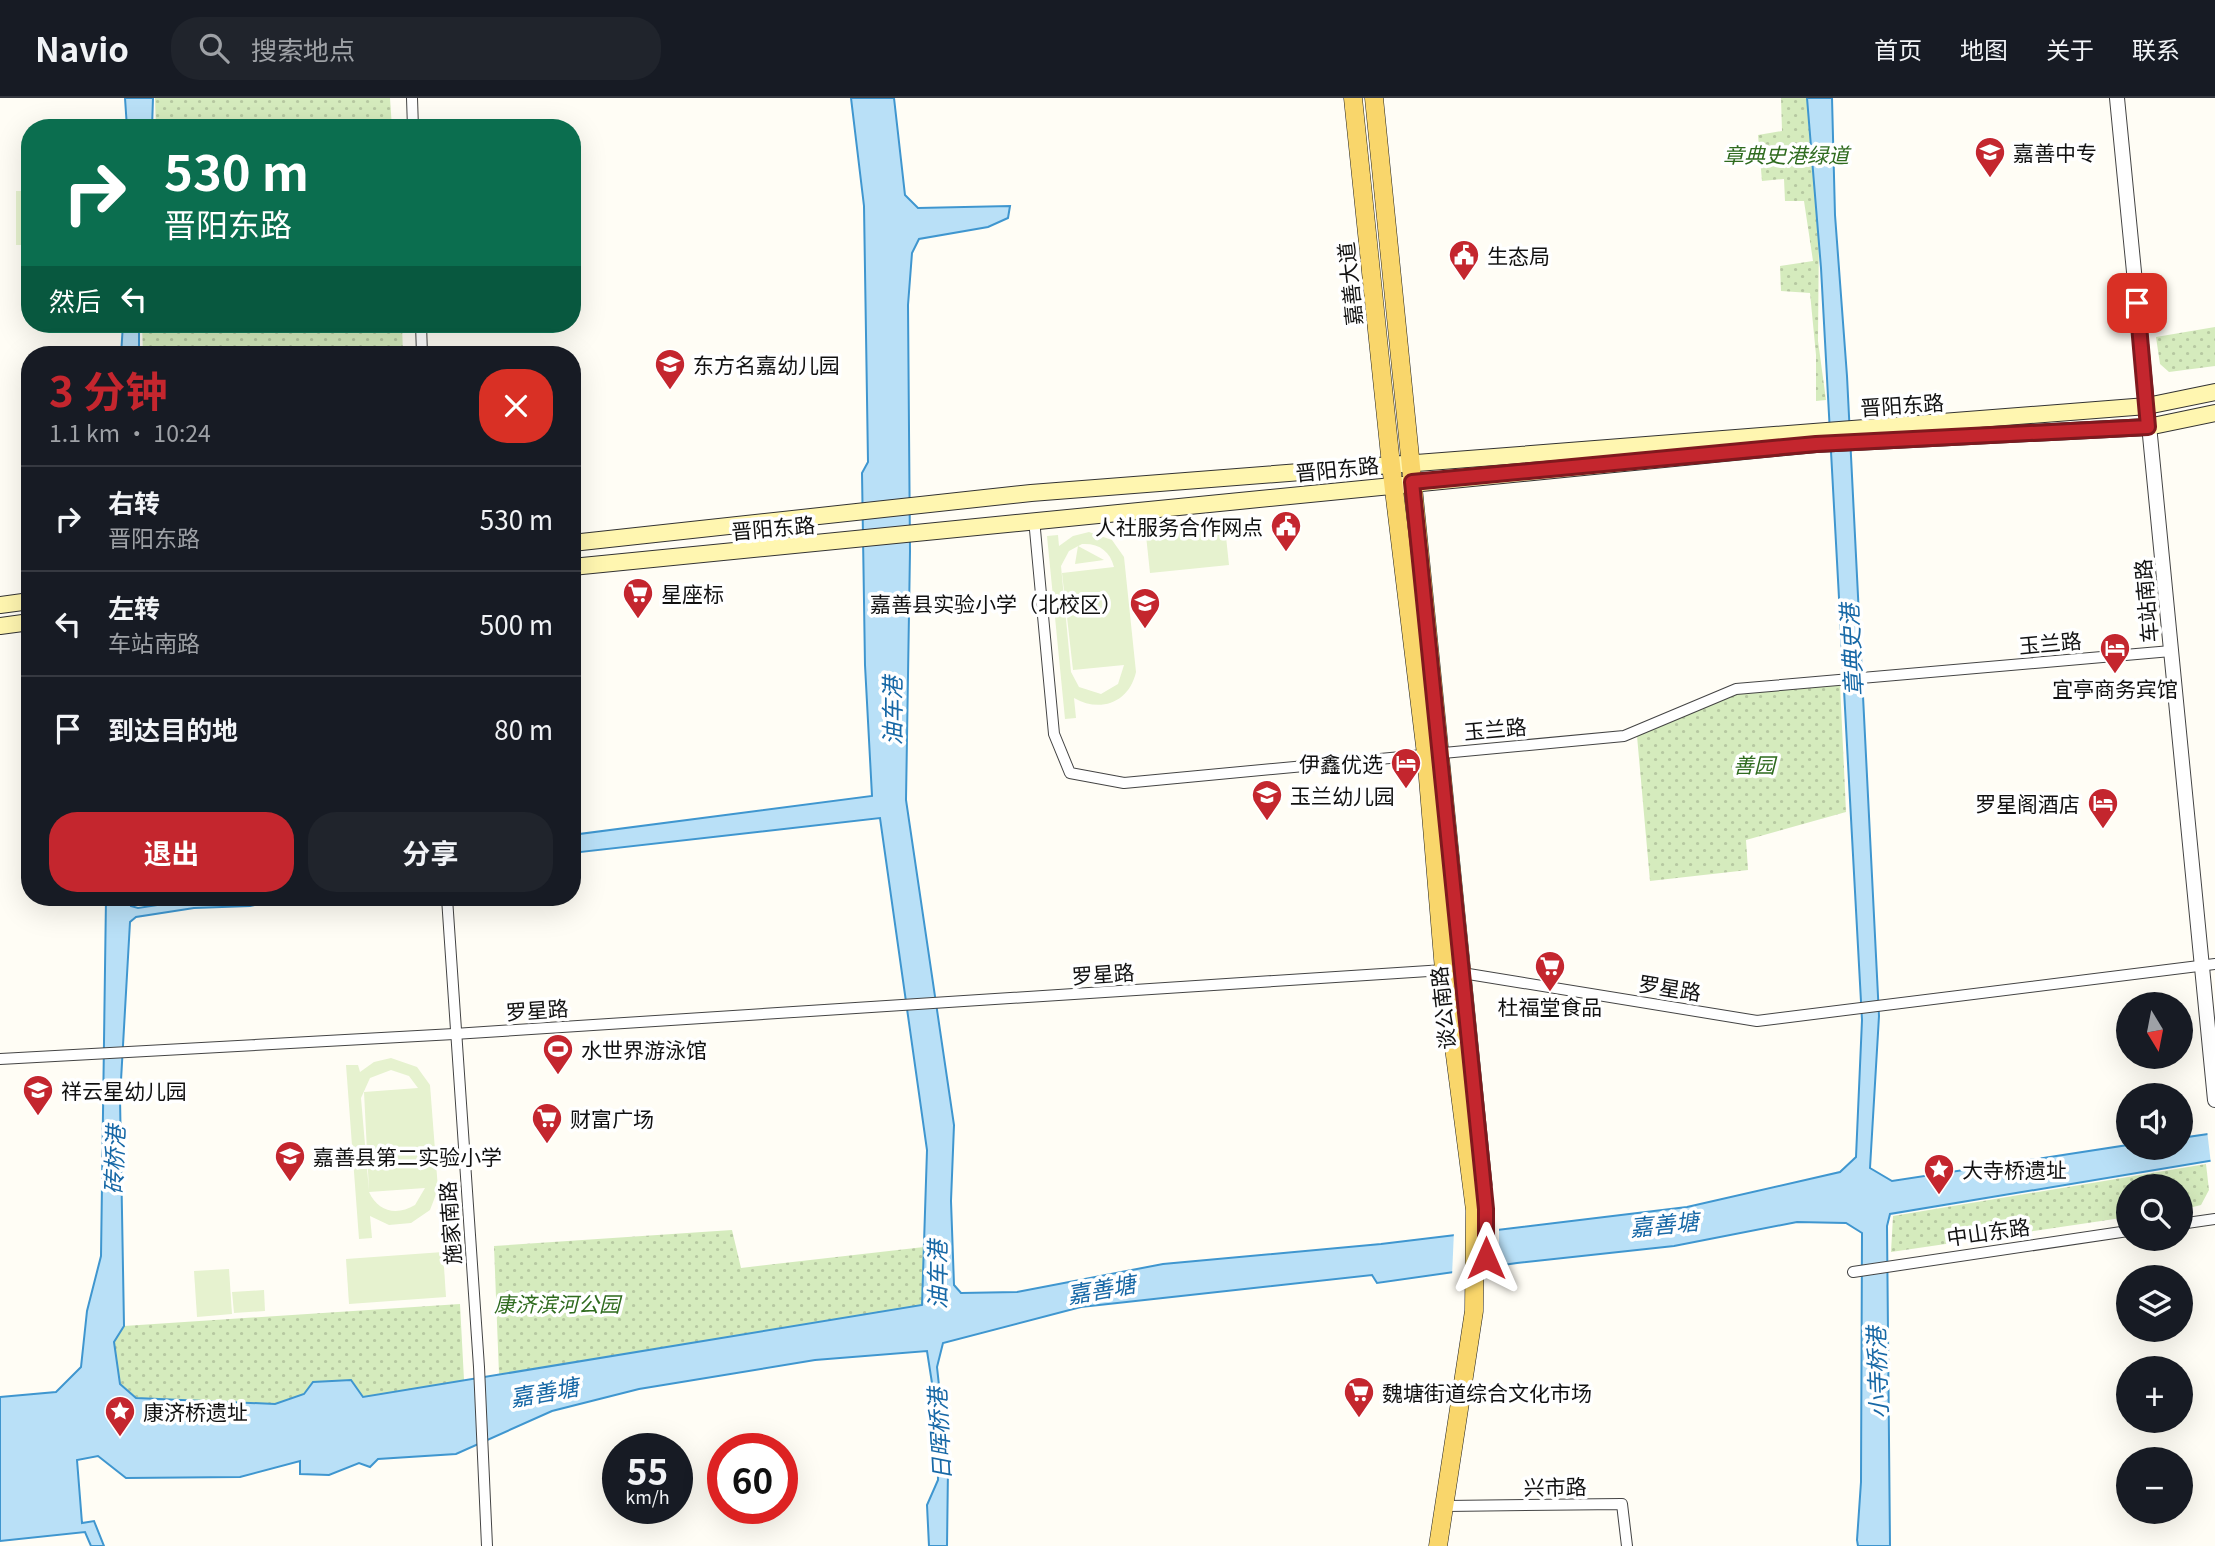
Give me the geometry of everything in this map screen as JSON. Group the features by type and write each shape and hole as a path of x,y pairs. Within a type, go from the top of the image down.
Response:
{"main road":[{"name":"嘉善大道","path":"1353,98 1391,465"},
{"name":"嘉善大道","path":"1374,98 1411,473"},
{"name":"晋阳东路","path":"581,542 932,504 1391,465 1411,473 1864,434 2147,406 2215,392"},
{"name":"晋阳东路","path":"1864,434 2148,427 2215,413"},
{"name":"谈公南路","path":"1391,465 1433,753"},
{"name":"晋阳东路","path":"581,566 844,542 1034,519 1394,484 1411,473"},
{"name":"谈公南路","path":"1411,473 1452,971 1480,1209 1480,1309 1452,1506 1450,1546"},
{"path":"0,605 21,602"},
{"path":"0,626 21,623"},
{"name":"谈公南路","path":"1438,1546 1452,1506"}],"street":[{"path":"412,98 413,119"},
{"name":"车站南路","path":"2117,98 2171,651 2208,965 2215,1100"},
{"name":"玉兰路","path":"1034,519 1054,734 1070,774 1124,783 1624,736 1736,689 2171,651"},
{"name":"施家南路","path":"447,906 454,1034 479,1367 487,1546"},
{"name":"罗星路","path":"0,1059 454,1034 1452,971 1757,1021 2208,965"},
{"path":"2193,1222 2215,1219"},
{"name":"中山东路","path":"1853,1272 1898,1263 2116,1233"},
{"name":"兴市路","path":"1452,1506 1622,1504 1627,1546"}],"green space":[{"path":"155,98 390,98 391,119 156,119"},
{"name":"章典史港绿道","path":"1781,98 1807,98 1819,229 1818,341 1826,400 1816,401 1816,355 1810,293 1781,291 1780,266 1813,261 1804,201 1785,201 1784,179 1762,181 1758,135 1782,131"},
{"path":"16,191 21,191 21,245 16,245"},
{"path":"2215,327 2215,366 2169,372 2160,364 2156,337"},
{"path":"142,333 402,333 403,346 143,346"},
{"path":"1224,518 1229,565 1150,573 1145,526"},
{"path":"1089,532 1112,540 1124,557 1136,672 1132,683 1120,698 1103,705 1094,705 1074,698 1076,718 1065,719 1047,536 1058,535 1059,546 1073,536","holes":["1082,544 1103,549 1114,567 1062,573 1073,670 1124,665 1118,684 1101,694 1079,687 1071,672 1061,566 1069,551"]},
{"path":"1078,546 1104,560 1075,564"},
{"name":"善园","path":"1840,684 1846,812 1746,840 1748,870 1650,881 1637,736 1737,693"},
{"path":"391,1058 417,1067 430,1085 438,1189 430,1210 411,1223 389,1225 370,1216 372,1238 359,1239 346,1065 358,1065 360,1072 374,1062","holes":["391,1070 409,1076 418,1088 364,1092 369,1191 361,1098 370,1078","425,1188 415,1205 395,1211 377,1204 369,1192"]},
{"path":"2206,1164 2209,1190 2201,1205 2193,1207 2193,1174 2146,1174"},
{"path":"2116,1179 2116,1219 1891,1252 1893,1216"},
{"name":"康济滨河公园","path":"732,1230 741,1268 924,1247 922,1306 499,1374 494,1246"},
{"path":"443,1252 446,1297 349,1304 346,1259"},
{"path":"229,1269 232,1314 197,1317 194,1271"},
{"path":"264,1290 265,1311 234,1313 232,1292"},
{"name":"康济滨河公园","path":"460,1304 464,1380 362,1397 304,1394 275,1404 136,1398 120,1384 114,1342 124,1326"}],"water":[{"path":"125,98 153,98 152,119 126,119"},
{"path":"851,98 894,98 905,195 918,208 1010,206 1008,218 988,227 919,239 912,253 908,305 910,551 906,800 954,1125 951,1201 954,1285 961,1293 1017,1292 1163,1264 1381,1244 1687,1207 1840,1172 1856,1157 1862,1020 1821,268 1807,98 1832,98 1835,215 1847,376 1879,1016 1870,1168 1892,1181 2116,1147 2116,1160 2193,1160 2193,1136 2215,1133 2215,1160 2116,1174 2116,1176 1890,1214 1887,1226 1890,1546 1858,1546 1857,1540 1861,1482 1862,1233 1846,1223 1797,1222 1674,1246 1517,1263 1377,1283 1372,1275 1081,1307 943,1343 937,1367 948,1468 947,1546 929,1546 927,1505 938,1480 937,1415 927,1351 815,1360 639,1389 552,1411 456,1454 378,1459 370,1467 359,1463 329,1475 300,1474 300,1461 240,1477 126,1478 98,1456 77,1460 82,1523 94,1521 104,1546 91,1546 85,1532 0,1541 0,1397 56,1392 81,1367 87,1311 101,1256 106,906 250,906 194,908 136,917 130,922 120,1098 124,1326 114,1342 120,1384 136,1398 275,1404 304,1394 313,1382 351,1380 363,1397 922,1305 927,1150 880,818 581,852 581,834 872,796 865,665 862,473 868,462 864,206"},
{"path":"122,333 139,333 139,346 122,346"}],"pier":[{"path":"2215,1129 2215,1163 2211,1164 2207,1130"},
{"path":"1499,1226 1499,1269 1452,1276 1454,1231"}],"place":[{"name":"嘉善中专","path":"1990,179"},
{"name":"生态局","path":"1464,282"},
{"name":"东方名嘉幼儿园","path":"670,391"},
{"name":"人社服务合作网点","path":"1286,553"},
{"name":"星座标","path":"638,620"},
{"name":"嘉善县实验小学（北校区）","path":"1145,630"},
{"name":"宜亭商务宾馆","path":"2115,675"},
{"name":"伊鑫优选","path":"1406,790"},
{"name":"玉兰幼儿园","path":"1267,822"},
{"name":"罗星阁酒店","path":"2103,830"},
{"name":"杜福堂食品","path":"1550,993"},
{"name":"水世界游泳馆","path":"558,1076"},
{"name":"祥云星幼儿园","path":"38,1117"},
{"name":"财富广场","path":"547,1145"},
{"name":"嘉善县第二实验小学","path":"290,1183"},
{"name":"大寺桥遗址","path":"1939,1196"},
{"name":"魏塘街道综合文化市场","path":"1359,1419"},
{"name":"康济桥遗址","path":"120,1438"}],"route":[{"path":"1486,1258 1486,1209 1412,482 1864,440 2148,427 2137,303"}],"water label":[{"name":"章典史港","path":"1850,650"},
{"name":"油车港","path":"891,711"},
{"name":"砖桥港","path":"113,1160"},
{"name":"嘉善塘","path":"1664,1223"},
{"name":"油车港","path":"936,1275"},
{"name":"嘉善塘","path":"1101,1288"},
{"name":"小寺桥港","path":"1876,1373"},
{"name":"嘉善塘","path":"544,1391"},
{"name":"日晖桥港","path":"938,1434"}]}
